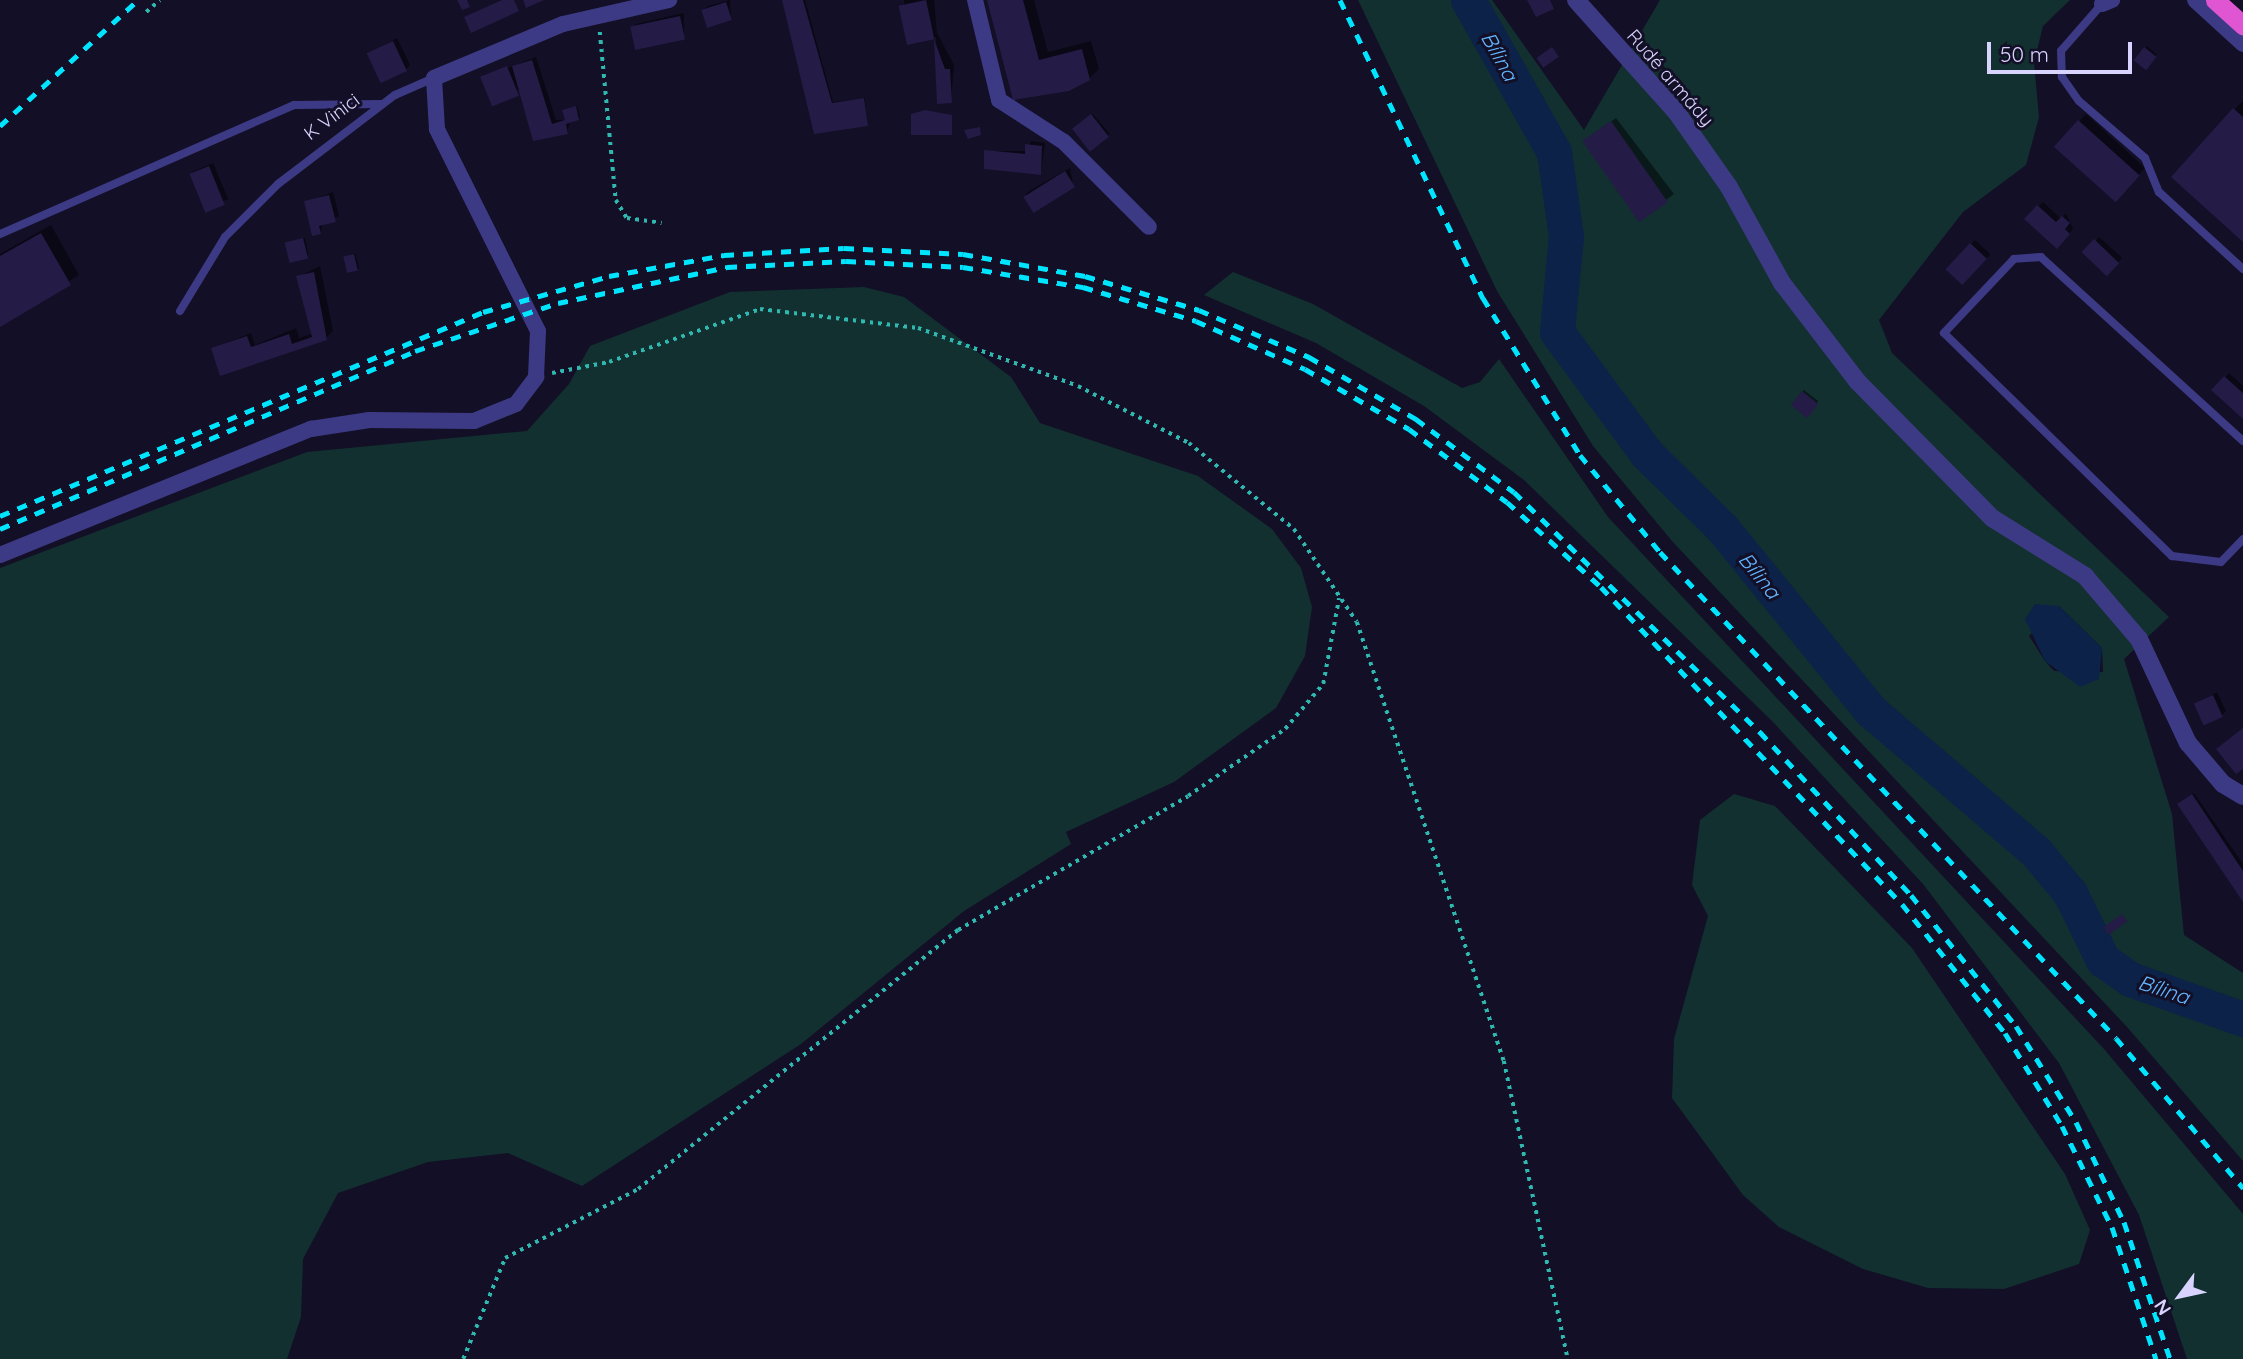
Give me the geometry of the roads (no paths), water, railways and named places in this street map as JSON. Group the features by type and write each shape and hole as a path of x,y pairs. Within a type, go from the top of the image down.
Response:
{"highway":[{"path":"2215,0 2243,24"}],"street":[{"name":"K Vinici","path":"434,78 563,24 669,0"},
{"path":"975,0 999,100 1064,142 1149,227"},
{"name":"Rudé armády","path":"1576,0 1677,113 1729,187 1782,283 1858,382 1992,518 2085,576 2139,639 2188,743 2223,784 2243,796"},
{"path":"2195,0 2243,44"},
{"path":"0,555 311,429 369,420 447,424 500,413 527,393 536,377 538,331 437,129 434,78"}],"lane":[{"path":"2106,1 2061,51 2062,77 2079,101 2146,158 2159,192 2243,269"},
{"name":"K Vinici","path":"180,311 225,237 278,184 382,104 434,78"},
{"path":"0,234 294,105 382,104"},
{"path":"2243,441 2041,257 2014,258 1944,333 2172,556 2221,562 2243,539"}],"water":[{"path":"2035,604 2059,606 2102,648 2099,679 2080,687 2045,661 2025,619"}],"waterway":[{"name":"Bílina","path":"1468,0 1554,152 1566,236 1557,332 1647,454 1723,529 1871,711 2036,852 2070,893 2103,960 2130,979 2243,1019"}],"railway":[{"path":"0,126 138,0"},
{"path":"1340,0 1483,298 1580,455 1660,552 2116,1038 2243,1188"},
{"path":"0,516 483,312 609,276 724,255 844,248 963,254 1085,276 1199,310 1309,357 1416,419 1514,492 1760,732 1911,895 2016,1026 2076,1122 2124,1222 2170,1359"},
{"path":"0,529 415,351 558,303 727,267 846,261 963,267 1083,287 1196,321 1305,369 1409,429 1507,502 1601,587 1902,904 2005,1033 2062,1126 2112,1227 2156,1359"}]}
